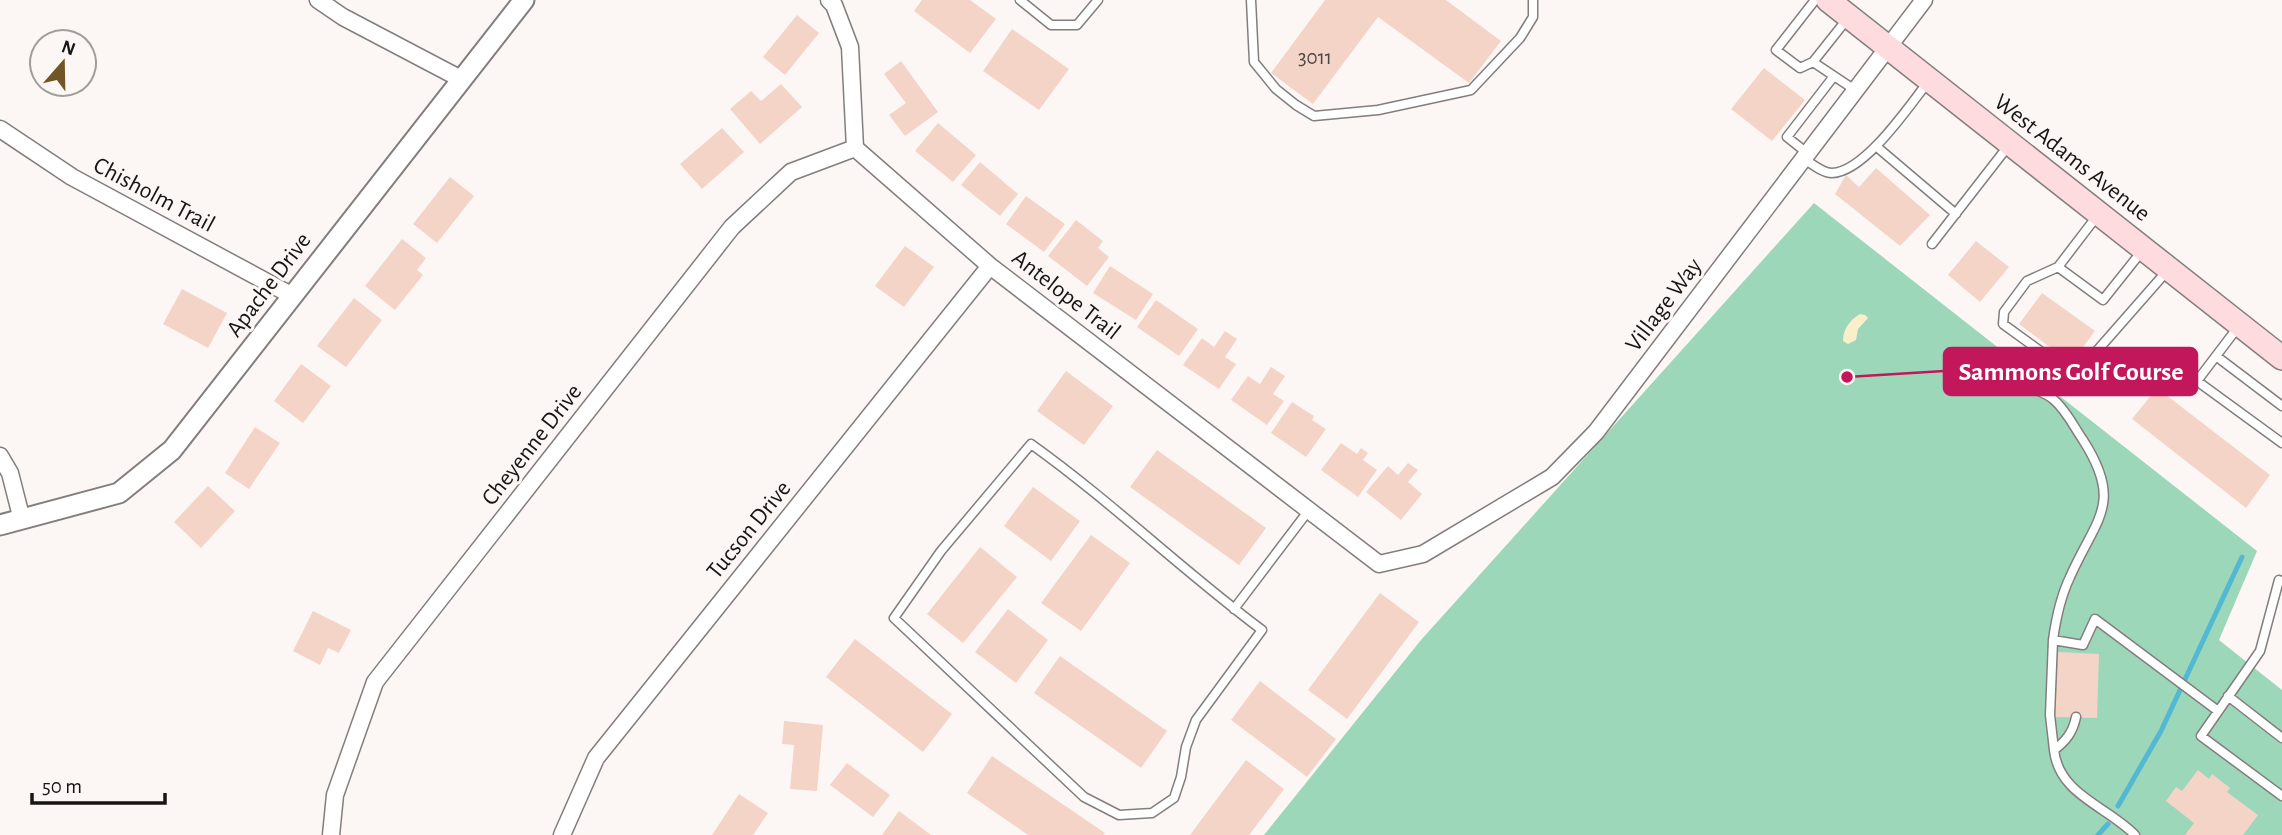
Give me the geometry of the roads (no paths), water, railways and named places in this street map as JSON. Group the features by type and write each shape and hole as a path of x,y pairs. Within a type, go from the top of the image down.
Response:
{"main road":[{"name":"West Adams Avenue","path":"1828,0 2282,358"}],"street":[{"path":"318,0 343,17 461,79"},
{"name":"Apache Drive","path":"0,525 119,493 172,450 524,0"},
{"path":"829,0 834,5 850,47 855,148"},
{"name":"Village Way","path":"1379,564 1423,554 1552,477 1596,432 1924,0"},
{"name":"Chisholm Trail","path":"0,129 72,177 291,295"},
{"name":"Antelope Trail","path":"855,148 990,266 1379,564"},
{"name":"Cheyenne Drive","path":"331,835 335,794 375,682 732,227 792,172 855,148"},
{"name":"Tucson Drive","path":"562,835 596,758 990,266"},
{"path":"0,456 10,473 22,520"}],"lane":[{"path":"1020,0 1051,25 1077,25 1098,0"},
{"path":"1251,0 1254,62 1276,89 1314,116 1378,110 1471,90 1520,38 1533,17 1533,0"},
{"path":"1815,0 1776,50 1800,68 1813,62 1849,16"},
{"path":"1813,62 1855,90"},
{"path":"1834,76 1787,137 1805,156 1826,172 1834,173 1877,147 1930,79"},
{"path":"1932,244 2011,143"},
{"path":"1877,147 1956,214"},
{"path":"2100,213 2058,267 2027,281 2004,312 2003,324 2065,369 2081,369 2169,268"},
{"path":"2058,267 2103,300 2144,249"},
{"path":"2240,325 2197,381 2282,443"},
{"path":"2216,356 2282,406"},
{"path":"2000,365 2022,383 2054,399 2098,466 2104,488 2104,504 2099,522 2070,576 2058,608 2053,639 2050,715 2055,762 2065,780 2094,805 2117,818 2135,835"},
{"path":"1031,444 1084,482 1234,609 1262,630 1196,720 1186,747 1174,798 1152,813 1119,815 1084,797 894,618 941,551 1031,444"},
{"path":"1234,609 1309,510"},
{"path":"2281,576 2260,651 2201,736 2282,796"},
{"path":"2053,639 2083,645 2095,619 2218,711"},
{"path":"2228,695 2282,738"},
{"path":"2054,750 2064,743 2074,728 2076,717"}],"waterway":[{"path":"2118,806 2161,731 2242,557"},
{"path":"2098,835 2108,824"}],"place":[{"name":"Sammons Golf Course","path":"1847,377"}]}
